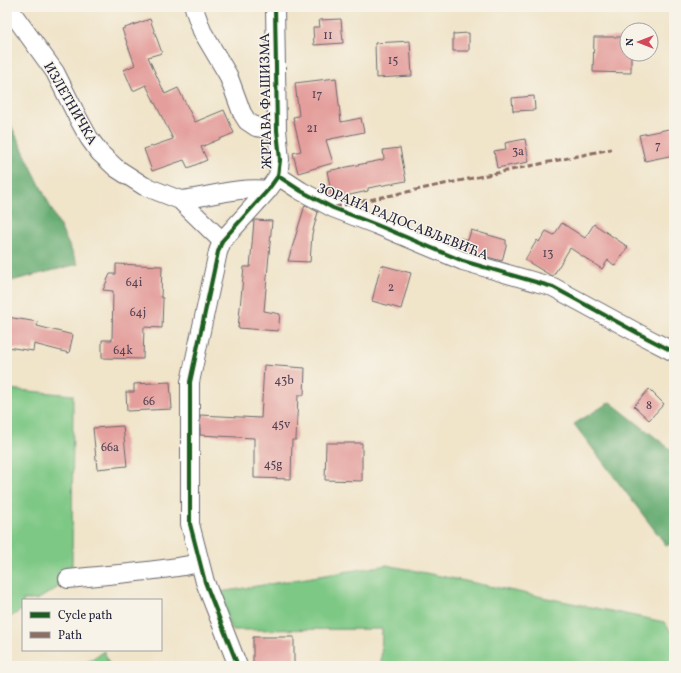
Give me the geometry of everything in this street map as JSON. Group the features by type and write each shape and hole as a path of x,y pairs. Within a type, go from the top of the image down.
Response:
{"street":[{"name":"ИЗЛЕТНИЧКА","path":"8,7 55,72 78,118 100,153 116,168 144,186 180,200 222,241"},
{"name":"ЖРТАВА ФАШИЗМА","path":"194,7 202,31 228,75 242,113 247,121 256,127 277,130"},
{"name":"ЖРТАВА ФАШИЗМА","path":"238,666 205,582 190,524 190,382 218,252 222,241 273,183 280,160 277,130 275,7"},
{"path":"180,200 257,189 273,183"},
{"name":"ЗОРАНА РАДОСАВЉЕВИЋА","path":"273,183 302,191 333,208 463,261 553,287 674,352"},
{"path":"68,578 161,570 200,563"}],"green space":[{"path":"7,117 78,264 7,282"},
{"path":"7,389 73,395 72,579 39,599 22,599 22,610 7,619"},
{"path":"610,402 674,452 674,544 666,545 574,424"},
{"path":"387,565 664,622 674,636 674,666 381,666 382,629 232,630 214,593"},
{"path":"104,651 110,666 81,666"}],"building":[{"path":"150,19 162,53 148,57 165,94 178,88 195,122 224,110 234,133 201,147 207,160 188,168 184,160 152,171 144,149 173,139 146,85 133,91 124,70 135,65 122,29"},
{"path":"341,19 343,43 314,45 313,27 320,27 319,20"},
{"path":"469,33 469,51 453,51 453,34"},
{"path":"594,37 619,37 619,62 631,62 631,73 593,72"},
{"path":"410,41 412,76 376,78 375,43"},
{"path":"336,78 341,122 361,118 364,132 326,140 333,163 298,173 293,153 301,151 293,117 299,116 295,83"},
{"path":"534,96 535,110 513,111 512,98"},
{"path":"674,128 674,155 645,161 639,135"},
{"path":"525,139 529,162 497,168 494,151 506,149 505,143"},
{"path":"400,148 406,181 368,188 368,191 336,198 332,196 327,171 382,160 384,159 383,150"},
{"path":"305,205 318,212 312,234 310,262 288,261"},
{"path":"255,220 272,221 264,311 280,314 278,331 238,328 244,267 250,267"},
{"path":"562,223 585,238 594,224 628,247 615,266 608,260 602,269 570,248 553,276 550,275 525,260 537,240 539,242 546,231 554,235"},
{"path":"471,230 506,240 502,261 457,247 460,238 468,240"},
{"path":"116,264 162,266 162,328 144,327 143,359 102,358 102,340 112,340 113,291 103,290 110,274 116,274"},
{"path":"381,265 411,273 401,309 372,301"},
{"path":"7,317 38,322 37,326 73,335 69,353 34,344 33,351 7,347"},
{"path":"264,365 305,368 304,395 298,395 296,440 292,440 291,479 254,478 254,438 200,435 200,415 261,418"},
{"path":"170,382 172,409 127,411 126,392 134,392 134,384"},
{"path":"649,389 664,404 649,420 634,406"},
{"path":"123,426 127,466 97,469 93,428"},
{"path":"326,443 362,443 362,481 325,480"},
{"path":"253,637 294,637 294,666 253,666"}],"marked path":[{"path":"335,207 611,149"}],"cycle path":[{"path":"238,666 205,582 190,524 190,382 218,252 222,241 268,190 278,176 280,160 277,130 275,7"},
{"path":"278,176 301,191 333,208 463,261 553,287 674,352"}]}
